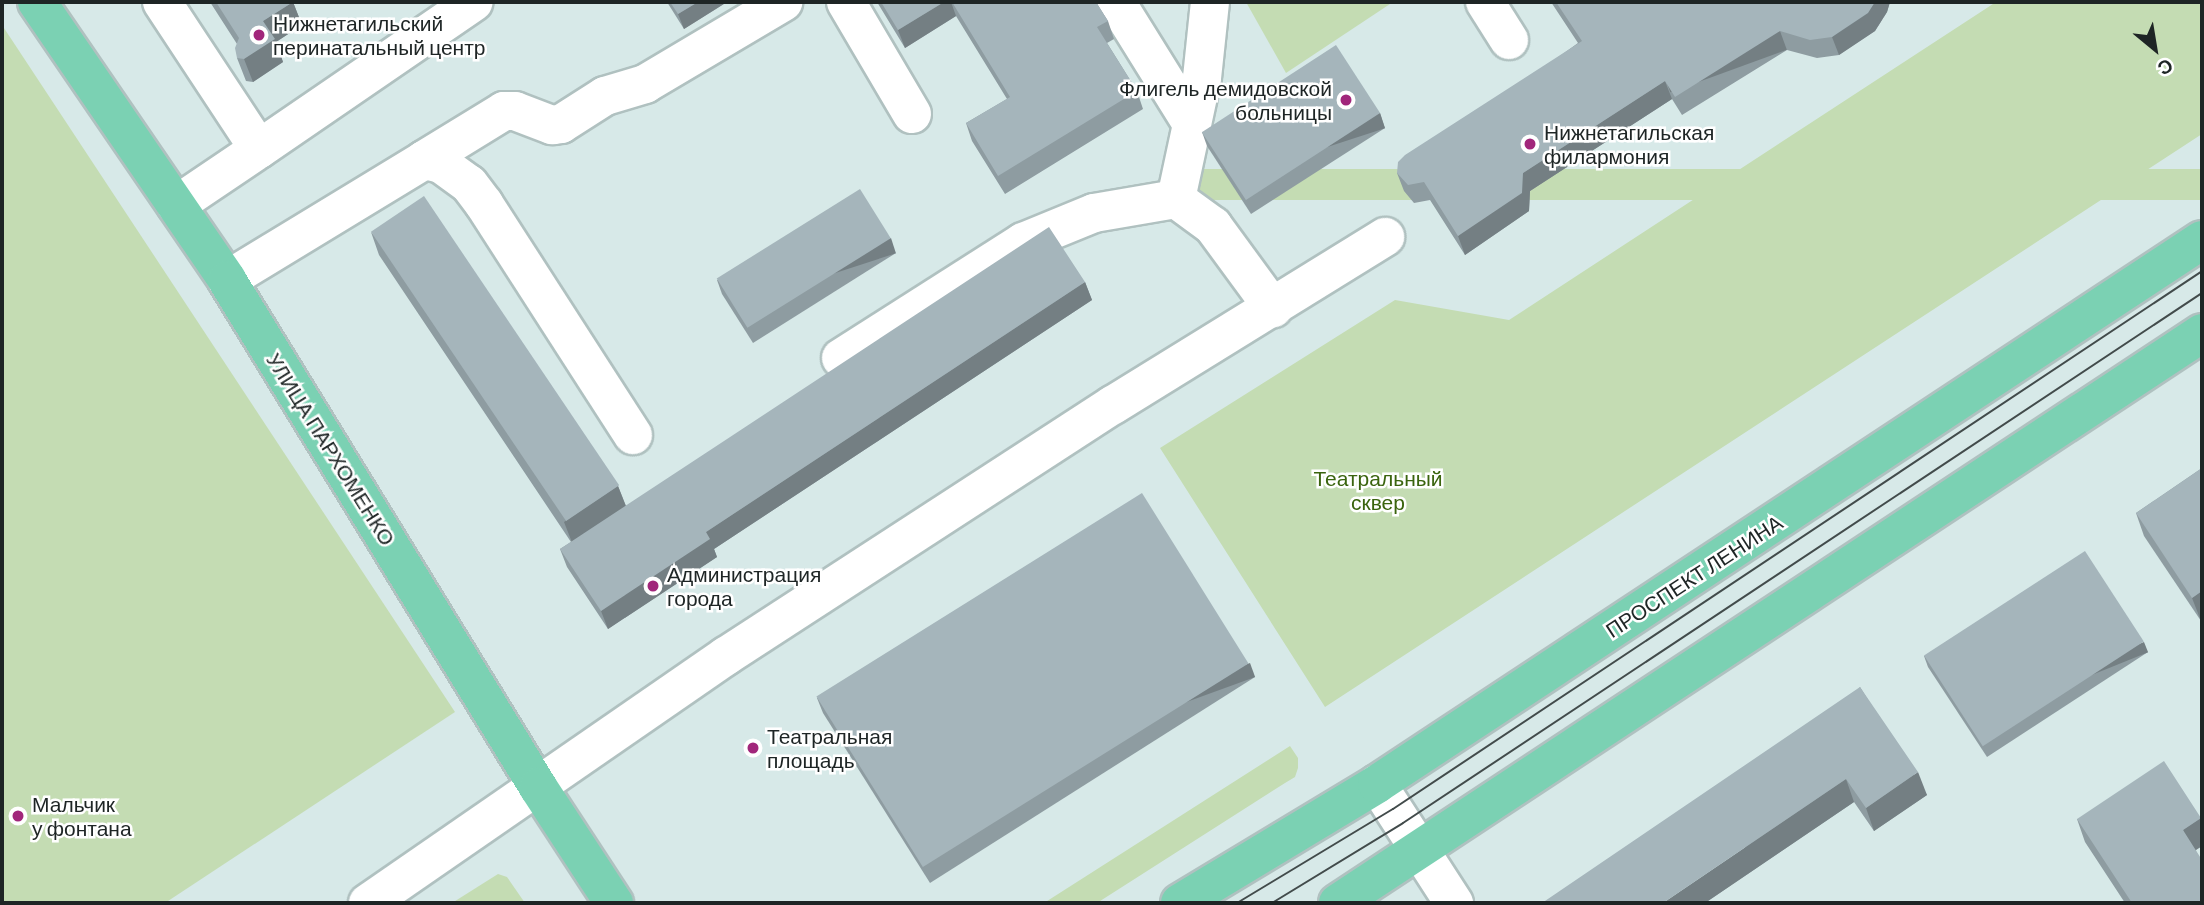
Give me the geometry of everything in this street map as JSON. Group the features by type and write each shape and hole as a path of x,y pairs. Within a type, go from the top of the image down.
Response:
{"main road":[{"name":"УЛИЦА ПАРХОМЕНКО","path":"37,2 227,280 538,787 614,903"},
{"name":"ПРОСПЕКТ ЛЕНИНА","path":"1180,903 1377,784 2202,240"},
{"path":"1338,903 1420,852 2202,333"}],"street":[{"path":"162,2 259,149"},
{"path":"176,205 474,2"},
{"path":"227,280 504,111 514,111 543,124 561,124 605,96 645,84 783,2"},
{"path":"846,2 912,114"},
{"path":"1116,2 1192,124"},
{"path":"1176,198 1202,78 1210,2"},
{"path":"1485,2 1509,40"},
{"path":"424,160 440,164 469,184 633,435"},
{"path":"841,358 1023,242 1094,213 1176,198 1213,226 1273,308"},
{"path":"368,903 726,656 1113,405 1385,237"},
{"path":"1377,784 1454,903"}],"green space":[{"path":"1246,2 1393,2 1286,73"},
{"name":"Театральный сквер","path":"1996,2 2202,2 2202,134 1325,707 1160,448 1395,300 1509,320"},
{"path":"2,25 455,712 165,903 2,903"},
{"path":"1172,169 2202,169 2202,200 1172,200"},
{"path":"1290,746 1298,758 1295,777 1097,903 1044,903"},
{"path":"498,874 507,877 525,903 452,903"}],"building":[{"path":"216,2 293,2 263,21 275,39 244,59 237,58 235,48 239,38"},
{"path":"670,2 698,2 678,14"},
{"path":"881,2 944,2 898,30"},
{"path":"952,2 1096,2 1108,21 1097,27 1137,91 998,176 966,123 1010,97"},
{"name":"Нижнетагильская филармония","path":"1556,2 1875,2 1868,13 1832,37 1810,40 1780,31 1675,97 1665,81 1523,173 1522,193 1458,236 1424,182 1408,185 1397,173 1398,162 1582,41"},
{"path":"1336,45 1380,113 1246,200 1202,132"},
{"path":"860,189 891,238 747,328 717,279"},
{"path":"424,196 619,485 566,521 371,232"},
{"path":"1049,227 1085,282 706,532 710,539 601,611 560,549"},
{"path":"2202,468 2202,591 2192,598 2136,513"},
{"path":"1142,493 1249,663 923,867 816,696"},
{"path":"2085,551 2144,642 1983,746 1924,656"},
{"path":"1860,687 1918,772 1866,808 1846,779 1663,903 1542,903"},
{"path":"2164,761 2201,818 2183,830 2202,860 2202,903 2132,903 2077,819"}],"tram line":[{"path":"1237,903 1393,809 2202,271"},
{"path":"1272,903 1403,823 2202,293"}],"place":[{"name":"Нижнетагильский перинатальный центр","path":"259,35"},
{"name":"Флигель демидовской больницы","path":"1346,100"},
{"name":"Нижнетагильская филармония","path":"1530,144"},
{"name":"Администрация города","path":"653,586"},
{"name":"Театральная площадь","path":"753,748"},
{"name":"Мальчик у фонтана","path":"18,816"}]}
